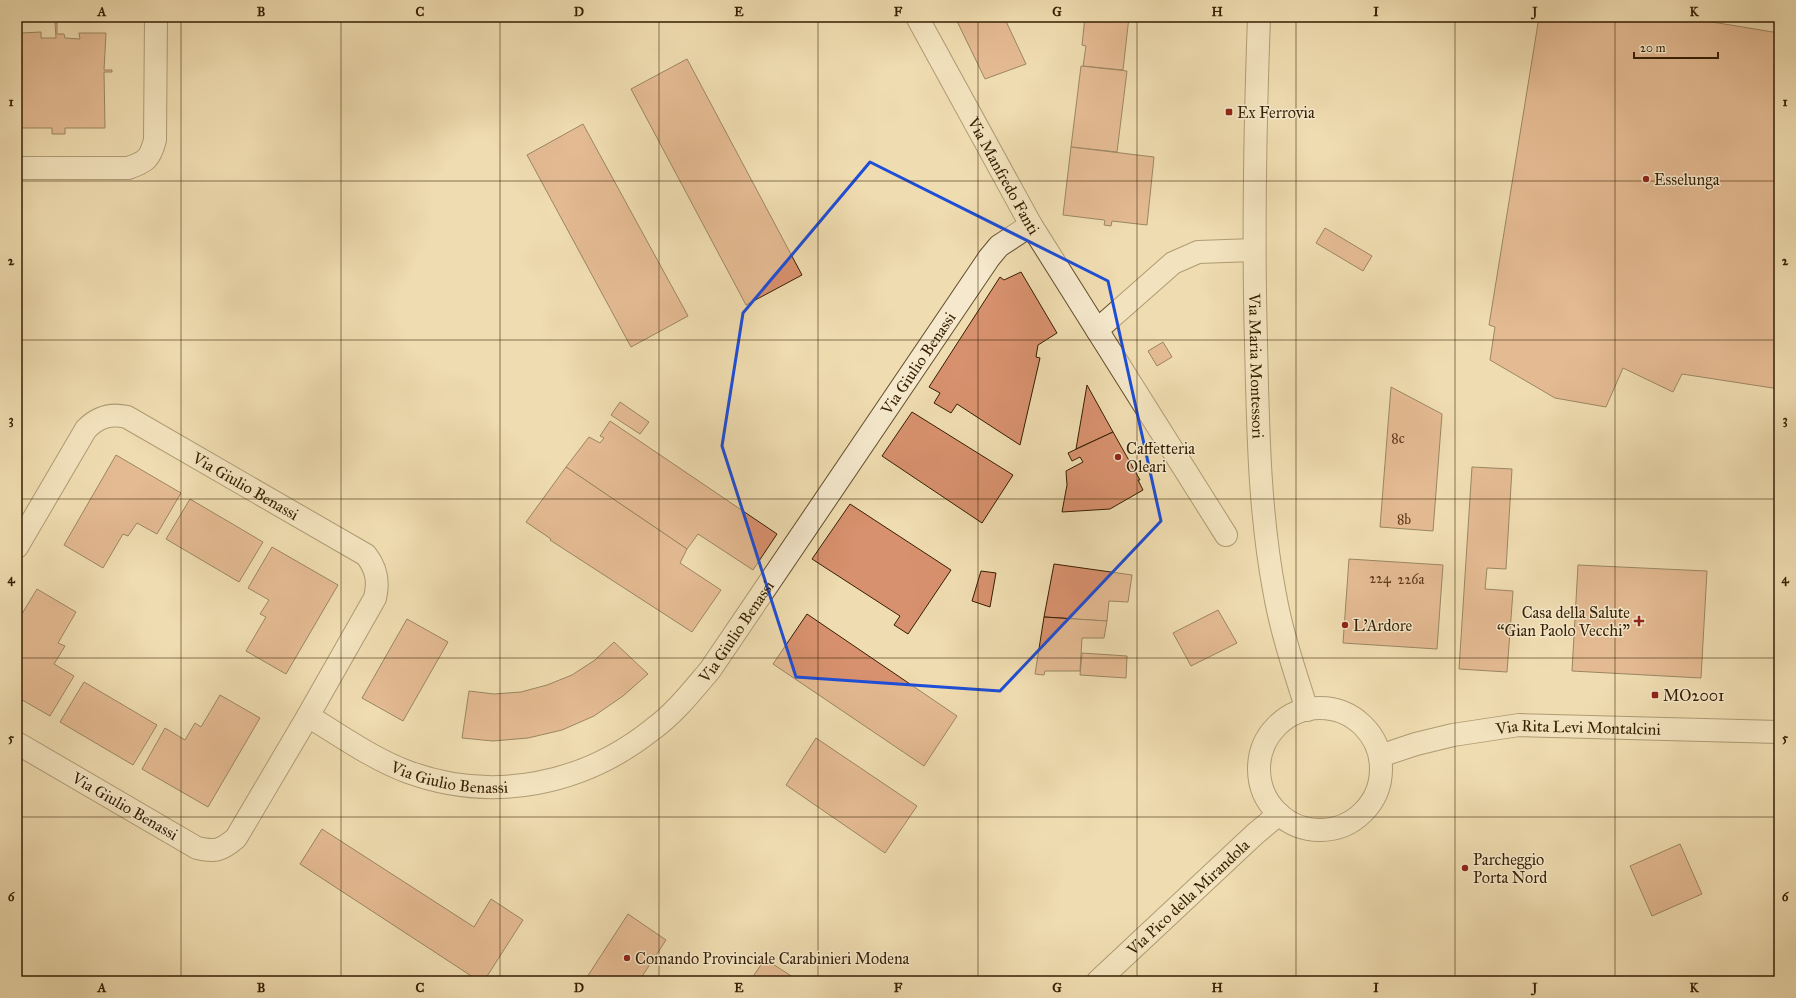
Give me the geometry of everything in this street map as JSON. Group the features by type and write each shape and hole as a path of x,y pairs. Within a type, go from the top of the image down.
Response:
{"street":[{"path":"17,168 128,168 144,163 153,150 155,140 156,17"},
{"name":"Via Manfredo Fanti","path":"917,17 1031,225 1226,535"},
{"name":"Via Maria Montessori","path":"1259,17 1254,250 1259,458 1265,534 1274,595 1284,637 1307,710"},
{"name":"Via Giulio Benassi","path":"308,716 374,756 408,772 444,782 486,787 520,786 549,781 583,771 622,751 654,729 683,702 710,670 989,258 999,246 1031,225"},
{"path":"1098,330 1173,263 1198,252 1254,250"},
{"name":"Via Giulio Benassi","path":"17,547 86,429 93,422 101,418 118,414 134,421 366,555 372,562 378,587 375,598 308,716 236,838 225,848 212,851 196,848 17,743"},
{"path":"1323,708 1339,711 1353,718 1365,728 1375,741 1380,756 1381,773 1378,790 1370,805 1358,818 1343,826 1326,830 1309,830 1292,824 1279,814 1268,801 1261,786 1259,770 1261,753 1268,738 1278,725 1292,716 1307,710 1323,708"},
{"name":"Via Rita Levi Montalcini","path":"1380,756 1416,744 1453,735 1519,725 1779,732"},
{"name":"Via Pico della Mirandola","path":"1098,981 1279,814"}],"highlighted area":[{"path":"870,162 1108,281 1161,521 1000,691 796,677 722,446 743,313"}],"building":[{"path":"955,17 1004,17 1026,64 985,79"},
{"path":"1085,17 1129,17 1123,70 1083,66 1086,46 1082,45"},
{"name":"Esselunga","path":"1539,17 1682,17 1779,33 1779,389 1682,374 1673,392 1623,368 1606,407 1555,398 1490,360 1495,327 1489,325"},
{"path":"55,23 57,23 57,34 64,34 65,38 80,39 79,33 106,33 104,70 112,70 112,72 104,72 105,128 65,128 65,134 52,134 52,128 21,128 22,55 17,54 21,53 21,33 41,32 41,38 56,38"},
{"path":"687,59 802,275 746,305 631,89"},
{"path":"1081,66 1127,71 1117,152 1071,147"},
{"path":"583,124 688,316 631,347 527,155"},
{"path":"1071,147 1154,157 1147,225 1112,221 1111,226 1104,225 1104,220 1063,215"},
{"path":"1325,228 1372,256 1363,271 1316,243"},
{"path":"1021,272 1057,333 1038,345 1036,357 1040,358 1020,445 957,404 951,413 934,403 940,393 929,387 1000,277 1004,280"},
{"path":"1163,342 1172,357 1157,366 1148,351"},
{"path":"1087,385 1113,432 1076,449"},
{"path":"1391,387 1442,414 1433,531 1380,527"},
{"path":"620,402 649,422 640,434 611,415"},
{"path":"912,412 1013,475 982,523 882,456"},
{"path":"610,421 777,534 753,570 698,534 687,549 566,467 589,437 600,443 604,438 600,436"},
{"path":"1113,432 1140,480 1138,480 1143,490 1110,509 1062,512 1067,485 1066,471 1083,462 1080,457 1072,461 1068,453"},
{"path":"116,455 181,493 157,534 137,523 128,536 123,534 103,568 64,545"},
{"path":"566,467 687,549 680,563 721,590 692,632 550,540 551,539 526,522"},
{"path":"1472,467 1512,469 1506,569 1487,568 1485,589 1513,591 1507,672 1459,669"},
{"path":"190,499 263,542 239,582 166,539"},
{"path":"850,504 951,570 908,634 894,625 900,616 812,559"},
{"path":"272,547 338,585 286,674 246,651 266,617 260,614 269,600 248,588"},
{"path":"1349,559 1443,565 1437,649 1343,643"},
{"path":"1054,564 1132,575 1128,602 1109,601 1107,621 1044,617"},
{"name":"Casa della Salute “Gian Paolo Vecchi”","path":"1578,565 1707,571 1701,678 1572,671"},
{"path":"981,571 996,573 990,607 972,601"},
{"path":"37,589 76,612 58,643 65,646 54,664 74,676 50,716 17,697 17,622"},
{"path":"1218,610 1237,643 1191,666 1173,633"},
{"path":"807,614 957,716 924,766 773,664"},
{"path":"1044,617 1107,621 1104,638 1082,638 1080,671 1045,671 1044,675 1035,674"},
{"path":"407,619 448,642 403,721 362,698"},
{"path":"614,642 648,674 623,696 594,716 562,730 528,738 493,741 462,738 469,691 494,694 521,692 547,685 572,675 595,660"},
{"path":"1082,653 1127,656 1126,678 1080,675"},
{"path":"84,682 157,725 133,765 60,722"},
{"path":"220,695 260,718 208,807 142,769 165,728 185,740 195,723 201,727"},
{"path":"816,738 917,806 885,853 786,785"},
{"path":"322,829 474,927 491,899 523,920 484,981 479,981 300,864"},
{"path":"1680,844 1702,894 1652,916 1630,866"},
{"name":"Comando Provinciale Carabinieri Modena","path":"628,914 666,940 639,981 582,981 585,976 587,977"},
{"name":"Comando Provinciale Carabinieri Modena","path":"765,959 799,981 750,981"}],"place":[{"name":"Ex Ferrovia","path":"1229,112"},
{"name":"Esselunga","path":"1646,179"},
{"name":"Caffetteria Oleari","path":"1118,457"},
{"name":"Casa della Salute “Gian Paolo Vecchi”","path":"1639,621"},
{"name":"L'Ardore","path":"1345,625"},
{"name":"MO2001","path":"1655,695"},
{"name":"Parcheggio Porta Nord","path":"1465,868"},
{"name":"Comando Provinciale Carabinieri Modena","path":"627,958"}]}
